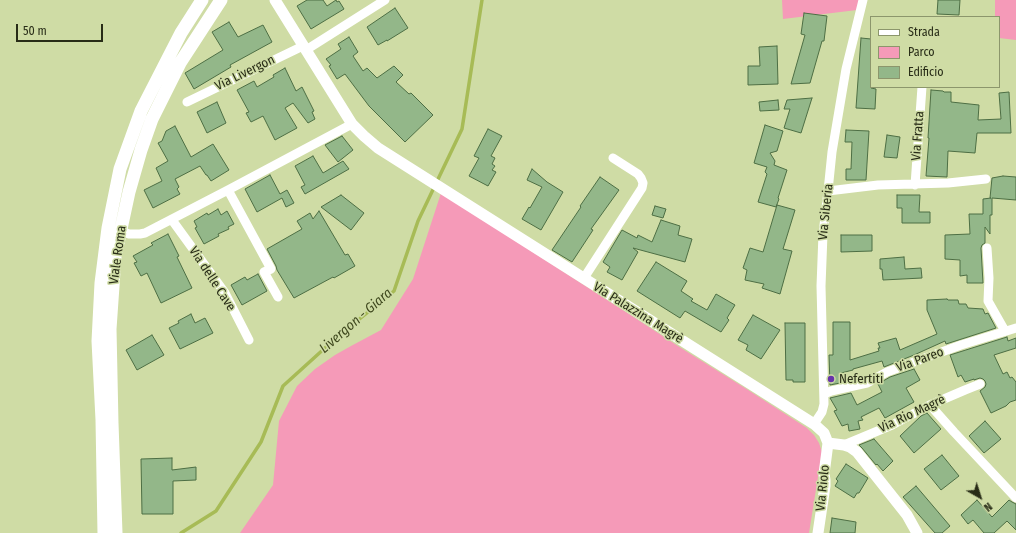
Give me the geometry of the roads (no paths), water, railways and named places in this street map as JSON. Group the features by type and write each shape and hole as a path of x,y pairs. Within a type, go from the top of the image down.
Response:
{"main road":[{"name":"Viale Roma","path":"108,455 98,341 108,228 120,169 141,111 181,33 202,0"},
{"name":"Viale Roma","path":"110,530 108,455 110,329 115,257 129,192 152,119 180,63 221,0"}],"street":[{"name":"Via Palazzina Magrè","path":"275,0 352,124 378,148 814,424 824,433 828,443"},
{"name":"Via Livergon","path":"187,102 304,48 385,0"},
{"name":"Via Siberia","path":"814,424 822,412 824,404 821,286 823,234 832,152 846,70 863,0"},
{"name":"Via Fratta","path":"914,185 922,88"},
{"path":"121,231 129,234 146,233 352,124"},
{"path":"584,278 642,188 643,183 638,174 613,158"},
{"path":"828,191 878,185 914,185 986,179"},
{"path":"228,190 271,269 264,272 278,297"},
{"name":"Via delle Cave","path":"172,220 224,293 249,340"},
{"path":"987,248 989,278 988,301 1005,331"},
{"name":"Via Pareo","path":"824,394 867,382 887,372 961,345 1016,328"},
{"name":"Via Rio Magrè","path":"844,445 892,425 930,405 980,384"},
{"path":"930,405 1016,498"},
{"name":"Via Rio Magrè","path":"828,443 844,445 857,452 907,515 918,533"},
{"name":"Via Riolo","path":"818,533 825,486 824,474 828,443"}],"waterway":[{"name":"Livergon - Giara","path":"181,533 216,511 261,442 283,386 336,338 394,291 418,221 462,129 482,0"}],"place":[{"name":"Nefertiti","path":"831,379"}]}
